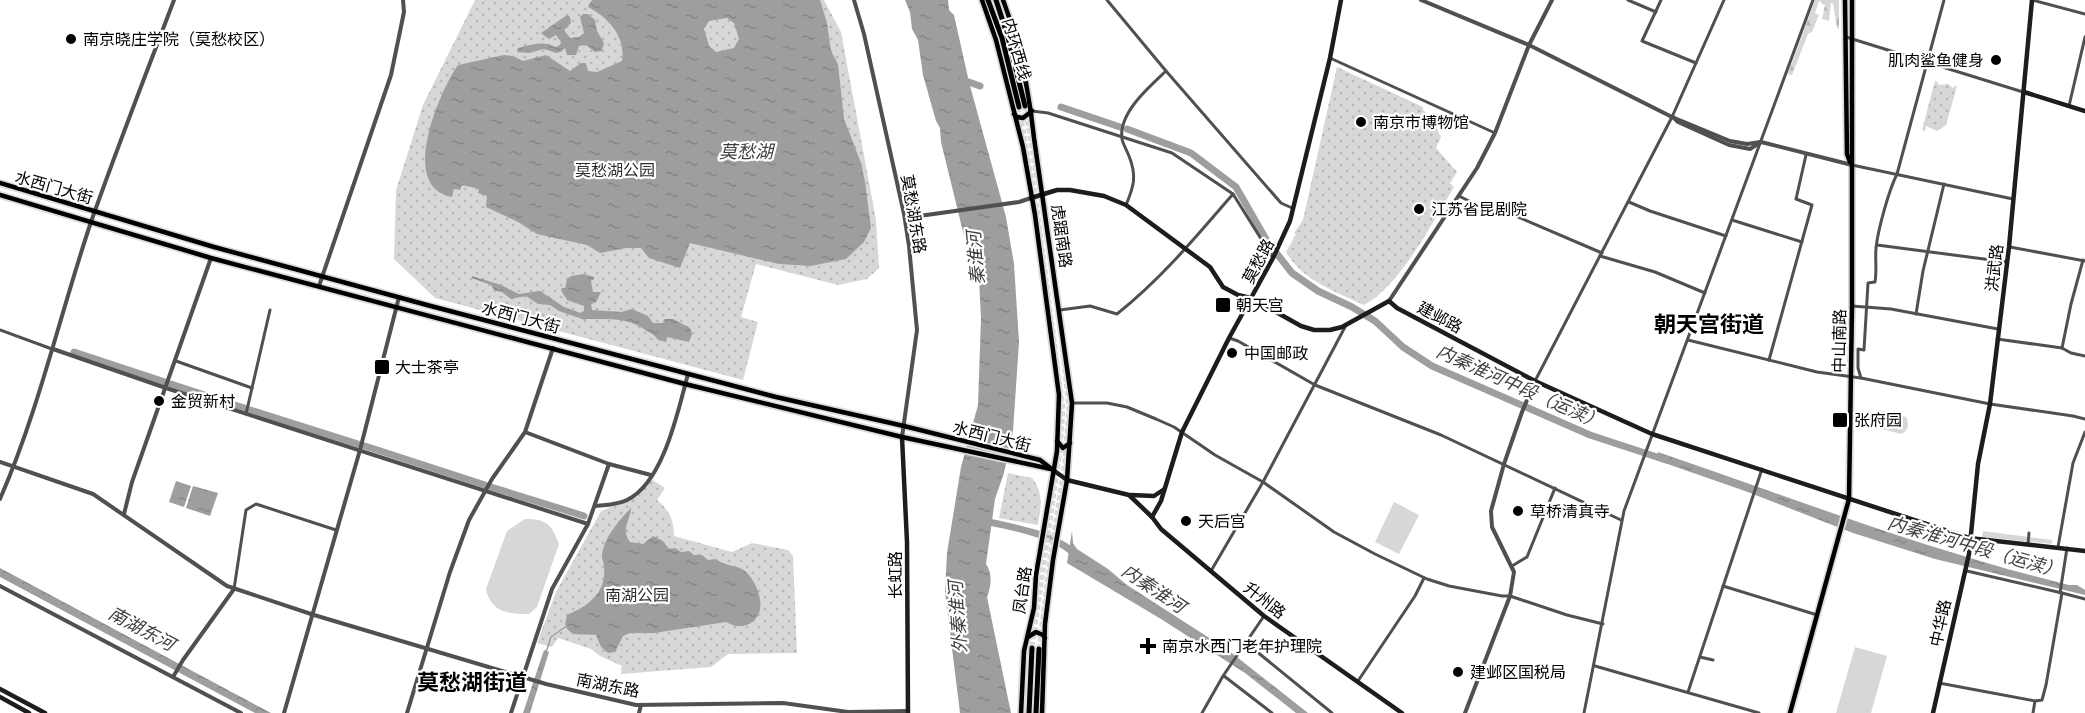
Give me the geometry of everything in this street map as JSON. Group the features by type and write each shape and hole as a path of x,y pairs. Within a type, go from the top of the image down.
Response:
{"highway":[{"name":"内环西线","path":"988,0 1022,106 1008,37 996,0"},
{"path":"1029,713 1036,649 1036,713"}],"main road":[{"name":"虎踞南路","path":"982,0 996,40 1023,147 1031,198 1059,394 1053,470"},
{"name":"虎踞南路","path":"1003,0 1024,68 1032,111 1060,310 1072,403 1067,480"},
{"name":"莫愁路","path":"1152,517 1165,488 1182,432 1229,338 1273,258 1294,209 1330,58 1341,0"},
{"name":"中山南路","path":"1845,0 1847,154 1852,165"},
{"name":"中山南路","path":"1790,713 1849,499 1848,376 1852,306 1850,38 1852,0"},
{"name":"洪武路","path":"1970,538 1978,464 1990,404 2009,247 2032,0"},
{"path":"2024,92 2085,111"},
{"path":"1014,114 1023,118 1032,111"},
{"name":"水西门大街","path":"0,183 214,247 688,374 1040,460 1053,470"},
{"path":"1031,198 1043,193 1070,190 1126,205 1210,267 1223,287 1238,295 1251,298 1302,326 1314,330 1330,330 1346,325 1375,311 1389,301"},
{"name":"水西门大街","path":"0,195 211,258 685,384 902,437 1053,470"},
{"name":"建邺路","path":"1389,301 1397,308 1535,381 1652,434 1970,538 2085,551"},
{"name":"长虹路","path":"902,437 907,542 908,712"},
{"path":"1057,441 1064,448 1071,442"},
{"path":"1053,470 1067,480 1129,495 1154,496 1165,488"},
{"name":"凤台路","path":"1021,713 1026,640 1034,608 1039,558 1053,470"},
{"name":"凤台路","path":"1042,713 1045,638 1053,560 1067,480"},
{"path":"1129,495 1152,517"},
{"name":"升州路","path":"1152,517 1161,530 1264,616 1402,713"},
{"name":"中华路","path":"1933,713 1965,572 1970,538"},
{"path":"1026,640 1036,632 1045,638"},
{"path":"0,689 45,713"},
{"path":"0,697 29,713"}],"street":[{"path":"0,499 14,466 53,349 91,222 174,0"},
{"path":"319,286 391,75 404,12 403,0"},
{"name":"莫愁湖东路","path":"854,0 864,34 905,218 909,246 916,330 902,437"},
{"path":"1107,0 1281,203 1294,209"},
{"path":"1421,0 1529,45 1672,117 1730,141 1747,144 1761,142 1806,155 2013,199"},
{"path":"1389,301 1459,196 1495,133 1529,45 1552,0"},
{"path":"1628,0 1656,12"},
{"path":"1660,0 1642,41 1696,63"},
{"path":"1465,713 1510,596 1513,581 1512,566 1492,527 1491,519 1504,464 1522,412 1535,381 1672,117 1724,0"},
{"path":"1584,713 1624,511 1813,0"},
{"path":"1861,378 1858,368 1858,349 1864,350 1868,284 1875,282 1877,245 1890,187 1897,174 1944,0"},
{"path":"2032,0 2085,14"},
{"path":"1844,36 2024,92"},
{"path":"2069,106 2085,37"},
{"path":"1330,58 1495,133"},
{"path":"1126,205 1134,184 1133,166 1122,138 1126,119 1139,97 1166,71"},
{"path":"1032,111 1048,113 1172,153 1233,194 1273,258"},
{"path":"1769,360 1812,205 1796,199 1806,155"},
{"path":"1916,314 1944,184"},
{"path":"1060,310 1090,306 1117,314 1143,293 1187,248 1233,194"},
{"path":"1459,196 1493,213 1497,208 1601,255 1655,272 1705,293"},
{"path":"905,218 951,213 1031,198"},
{"path":"1628,202 1726,236"},
{"path":"1732,220 1802,243"},
{"path":"1877,245 2007,262"},
{"path":"2009,247 2084,260 2071,304 2062,348"},
{"path":"124,514 132,482 211,258"},
{"path":"284,713 338,530 399,297"},
{"path":"1852,306 1867,306 1999,329"},
{"path":"246,414 270,310"},
{"path":"1210,572 1263,482 1346,325"},
{"path":"0,330 166,388 588,524"},
{"path":"1229,338 1315,385 1429,429 1622,520"},
{"path":"1997,339 2062,348 2085,356"},
{"path":"1688,340 1817,372 1861,378 2085,420"},
{"path":"407,713 450,572 470,520 486,490 525,432 553,348"},
{"path":"176,361 252,388"},
{"path":"595,506 626,501 638,493 651,475 665,453 688,374"},
{"path":"1072,403 1107,403 1127,407 1156,419 1182,432 1215,455 1263,482 1334,532 1424,578 1449,586 1510,596 1603,624"},
{"path":"525,432 609,464 651,475"},
{"path":"2058,547 2060,524 2073,463 2085,432"},
{"path":"0,462 82,489 124,514 234,589"},
{"path":"511,713 552,589 588,524 609,464"},
{"path":"1688,692 1762,469"},
{"path":"2065,474 2071,476"},
{"path":"1512,566 1527,557 1555,488"},
{"path":"173,677 234,589 246,510 256,504 338,530"},
{"path":"2028,544 2029,533"},
{"path":"1939,683 2035,701 2042,700 2067,548"},
{"path":"1965,572 2085,599"},
{"path":"1357,682 1415,596 1424,578"},
{"path":"0,586 241,713"},
{"path":"1723,586 1814,614"},
{"name":"南湖东路","path":"234,589 428,650 546,684 641,705 783,703 848,712 908,712"},
{"path":"1202,713 1224,674 1264,616"},
{"path":"1245,642 1332,713"},
{"path":"1700,657 1713,660"},
{"path":"1595,666 1759,713"},
{"path":"1224,674 1272,713"},
{"path":"2033,713 2035,701"},
{"path":"639,713 641,705"}],"green space":[{"name":"莫愁湖","path":"475,0 824,0 841,32 876,220 879,268 867,279 838,285 756,264 741,317 758,322 743,380 435,298 394,259 396,190 423,105"},
{"path":"1815,0 1839,0 1839,29 1833,3 1831,3 1829,21 1822,19 1825,5 1819,1 1815,13 1819,15 1812,32 1808,34 1792,75 1788,74"},
{"name":"朝天宫","path":"1337,67 1423,107 1441,137 1436,148 1457,172 1450,183 1454,187 1415,252 1391,283 1378,296 1364,305 1310,278 1286,252 1296,234 1294,233 1303,220"},
{"path":"1935,81 1938,85 1948,84 1953,88 1957,86 1946,125 1937,131 1926,126 1925,131 1922,130"},
{"path":"1878,410 1906,417 1907,429 1901,434 1874,427 1872,416"},
{"path":"1008,473 1032,478 1036,484 1041,500 1038,525 999,518"},
{"name":"南湖公园","path":"651,479 665,488 657,500 670,516 674,536 732,552 752,543 788,550 793,556 797,653 728,654 711,667 621,674 622,666 600,656 591,649 558,638 552,647 537,643 556,592 601,511 638,496"},
{"path":"1394,502 1419,515 1399,554 1375,542"},
{"path":"525,519 538,520 547,524 551,527 559,544 537,607 529,614 502,610 492,603 486,589 507,531"},
{"path":"1983,531 2052,540 2052,544 1982,537"},
{"path":"1855,647 1887,656 1871,713 1836,713"}],"water":[{"name":"莫愁湖","path":"592,0 820,0 827,23 831,51 838,64 844,119 861,163 865,182 871,228 864,242 846,259 811,266 779,264 690,243 680,268 649,258 641,248 626,248 600,253 587,245 537,234 486,207 487,196 478,193 479,189 462,185 460,190 454,189 452,197 436,190 427,176 425,158 428,138 441,96 458,65 504,55 523,61 546,55 570,71 581,63 586,63 588,71 597,72 622,61 623,52 619,36 603,17 588,7","holes":["727,18 734,23 739,39 734,48 716,52 709,46 704,29 709,21"]},
{"path":"905,0 948,0 949,10 954,15 969,82 1006,217 1014,264 1019,342 1013,431 1004,473 995,499 986,564 991,580 987,597 1011,713 960,713 945,592 947,553 961,467 978,405 981,318 979,280 965,240 941,142 940,128 923,75 918,40 912,29 910,12"},
{"path":"588,14 595,20 597,31 604,43 602,51 595,52 586,45 579,46 576,55 567,55 565,48 556,53 544,49 529,53 517,52 518,48 542,43 555,47 560,45 561,42 556,35 549,39 541,33 567,15 571,23 564,30 570,38 579,37 584,33 580,17"},
{"path":"584,274 594,277 591,281 593,292 601,292 596,302 591,304 592,310 621,312 632,309 648,316 653,323 663,323 664,319 673,319 690,328 692,334 689,342 667,337 666,342 658,340 640,326 625,321 585,320 559,311 550,305 538,304 526,296 511,299 502,292 494,290 491,285 472,278 472,276 501,285 519,294 540,291 564,307 580,313 584,311 584,306 567,300 561,290 565,288 567,279 571,276"},
{"path":"1658,452 1914,540 2017,571 2069,585 2077,585 2085,590 2085,595 1935,559 1853,533 1745,491 1656,460"},
{"path":"176,481 191,486 184,507 169,502"},
{"path":"193,486 218,493 210,516 186,508"},
{"path":"631,508 626,528 630,542 643,544 653,536 663,541 669,549 689,551 694,555 702,555 708,560 716,559 746,571 759,594 760,608 755,620 743,626 726,622 654,633 630,633 623,636 615,652 608,653 601,647 596,635 570,632 565,624 567,615 589,602 599,591 603,583 602,557 605,544 617,524"},
{"path":"1072,531 1073,543 1077,549 1108,569 1127,585 1228,650 1308,713 1296,713 1245,673 1067,563"},
{"path":"0,568 271,713 255,713 0,577"},
{"path":"544,650 549,652 530,713 523,713"}],"waterway":[{"path":"963,80 980,86"},
{"path":"1061,107 1120,127"},
{"name":"内秦淮河中段（运渎）","path":"1127,129 1191,153 1236,187 1267,241 1292,273 1318,291 1375,321 1403,347 1432,366 1590,435 1666,460"},
{"path":"74,352 165,382"},
{"path":"171,384 244,408"},
{"path":"250,410 358,444"},
{"path":"365,446 485,485"},
{"path":"491,487 584,516"},
{"name":"内秦淮河","path":"984,521 1045,537 1067,547 1074,554"},
{"path":"546,652 551,637 565,627"}],"tunnel":[{"path":"1025,106 1039,190"},
{"path":"1019,107 1037,209 1063,409 1059,457 1032,648"},
{"path":"1039,649 1065,461 1069,407 1062,347"}],"place":[{"name":"南京晓庄学院（莫愁校区）","path":"71,39"},
{"name":"肌肉鲨鱼健身","path":"1996,60"},
{"name":"南京市博物馆","path":"1361,122"},
{"name":"江苏省昆剧院","path":"1419,209"},
{"name":"朝天宫","path":"1223,305"},
{"name":"中国邮政","path":"1232,353"},
{"name":"大士茶亭","path":"382,367"},
{"name":"金贸新村","path":"159,401"},
{"name":"张府园","path":"1840,420"},
{"name":"草桥清真寺","path":"1518,511"},
{"name":"天后宫","path":"1186,521"},
{"name":"南京水西门老年护理院","path":"1148,646"},
{"name":"建邺区国税局","path":"1458,672"}],"district":[{"name":"朝天宫街道","path":"1709,323"},
{"name":"莫愁湖街道","path":"472,681"}],"park label":[{"name":"莫愁湖公园","path":"615,170"}],"water label":[{"name":"秦淮河","path":"975,258"},
{"name":"外秦淮河","path":"957,617"},
{"name":"南湖东河","path":"142,628"}]}
